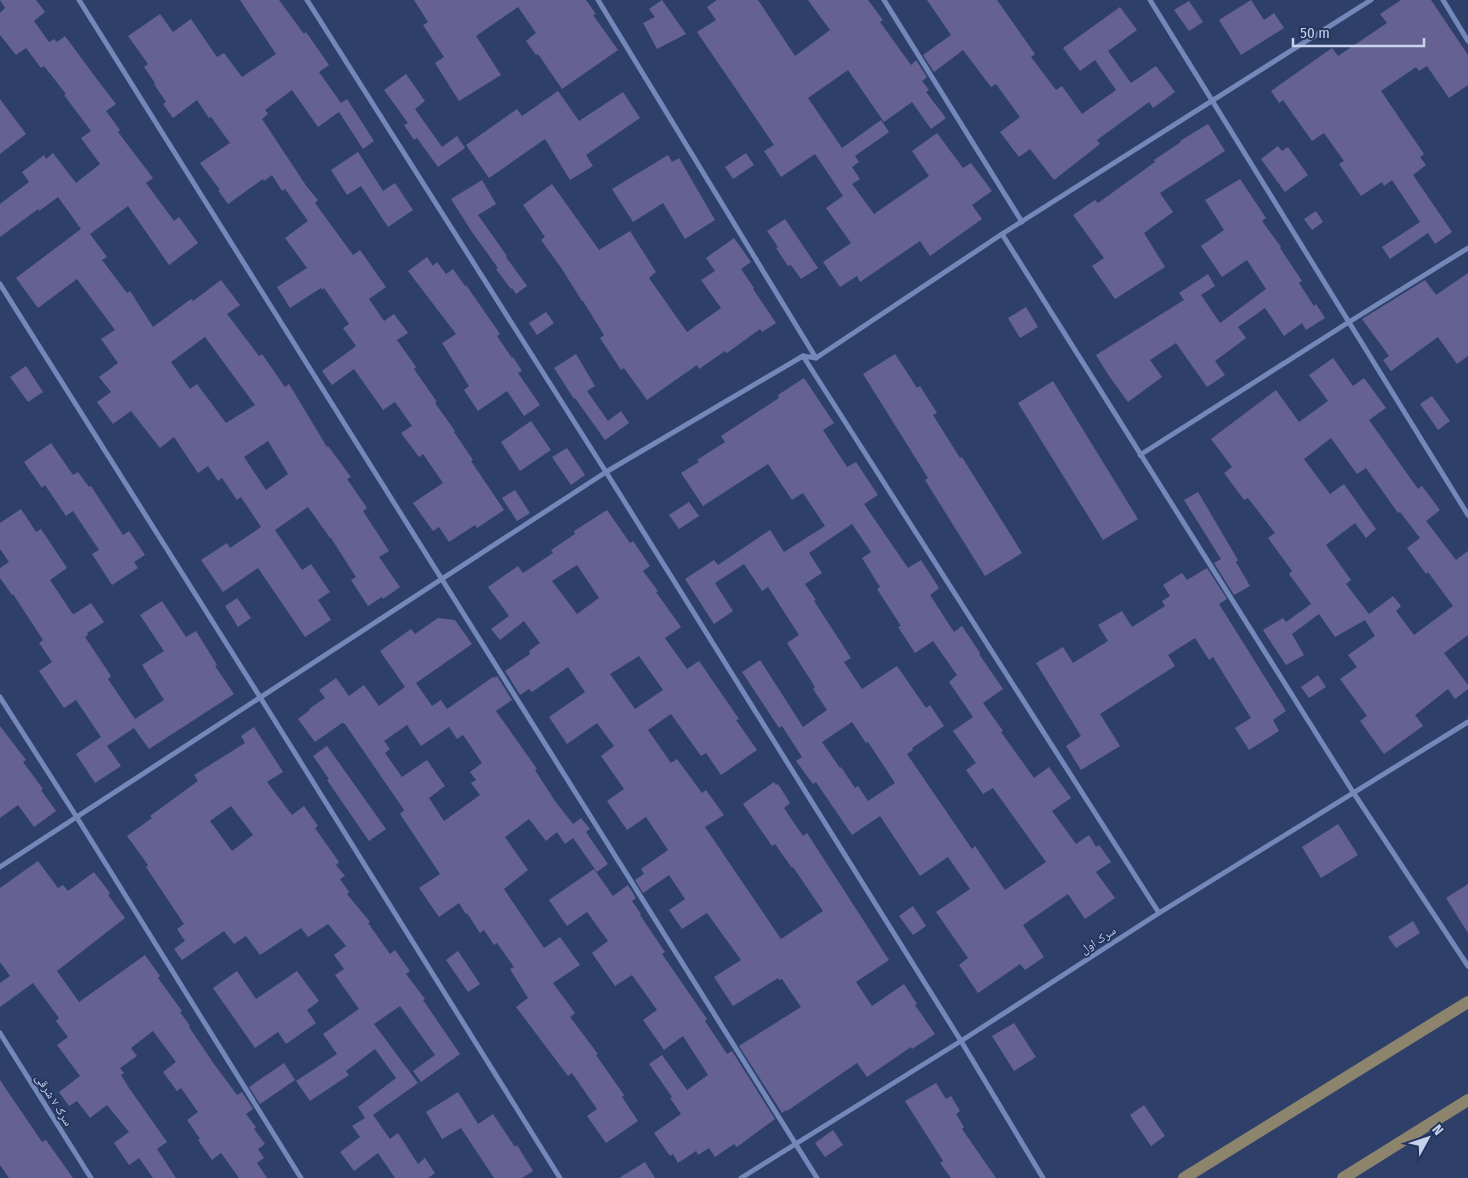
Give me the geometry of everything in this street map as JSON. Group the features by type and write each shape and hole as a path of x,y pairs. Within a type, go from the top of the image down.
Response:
{"main road":[{"path":"1184,1178 1468,1002"},
{"path":"1343,1178 1468,1100"}],"street":[{"path":"79,0 817,1178"},
{"path":"307,0 606,472 961,1041 1043,1178"},
{"path":"598,0 816,358"},
{"path":"884,0 1022,222"},
{"path":"1150,0 1468,515"},
{"path":"0,866 606,472 803,356 816,358 1002,234 1361,3 1371,0"},
{"path":"1443,0 1468,41"},
{"path":"1002,234 1353,792 1468,966"},
{"path":"1140,455 1468,248"},
{"path":"0,284 560,1178"},
{"path":"803,356 1159,913"},
{"path":"0,697 301,1178"},
{"name":"سرک‌ اول","path":"741,1178 961,1041 1159,913 1468,722"},
{"name":"سرک ۷ شرقی","path":"0,1032 91,1178"}],"building":[{"path":"0,0 36,0 45,12 34,21 49,42 54,39 57,42 65,36 116,104 106,111 120,130 118,132 153,178 146,183 174,221 179,217 198,243 169,265 128,206 90,234 107,257 102,260 127,293 130,291 153,327 221,280 240,305 227,314 259,356 262,354 285,387 289,384 327,447 351,477 347,479 367,508 363,511 389,551 379,557 400,587 383,599 382,597 368,606 351,580 356,577 308,507 275,530 302,570 311,564 330,592 318,600 331,620 305,637 258,568 223,592 201,560 227,543 230,548 261,527 241,497 237,500 222,478 218,481 208,466 198,473 174,437 160,448 131,411 113,424 97,402 111,392 99,377 118,363 101,339 115,330 77,279 38,308 16,278 81,229 58,197 0,237 0,204 29,182 22,172 44,155 46,159 53,153 76,183 100,164 81,138 91,131 64,95 66,94 44,66 41,68 26,48 16,55 0,35 0,13 5,8","holes":["205,337 255,405 226,423 197,384 190,389 171,362","268,441 288,474 266,490 244,457"]},
{"path":"240,0 279,0 304,34 306,32 329,65 319,72 341,103 347,99 374,141 363,149 339,112 318,127 292,90 265,110 268,114 262,119 307,187 318,200 315,203 353,255 360,250 386,287 369,299 384,321 394,314 408,333 397,340 416,367 414,369 437,402 435,403 473,460 471,461 504,510 477,528 475,525 449,542 439,527 433,531 413,503 443,483 423,454 419,457 401,433 412,426 395,402 383,410 354,369 332,385 322,371 356,346 343,328 349,324 324,288 322,290 321,288 290,308 277,287 307,268 285,238 308,221 285,189 282,191 272,175 264,181 263,179 228,204 200,163 230,143 197,100 173,118 163,104 166,102 144,67 148,64 128,36 160,14 173,32 191,19 217,57 224,53 242,77 276,54"},
{"path":"414,0 586,0 596,14 593,15 618,50 562,89 538,54 536,55 526,41 536,33 518,7 476,36 501,75 459,101 435,63 444,57 423,25 428,22"},
{"path":"662,0 686,34 657,49 643,23 655,17 649,9"},
{"path":"717,0 758,0 795,56 830,30 808,0 868,0 883,20 880,22 911,65 916,60 927,77 922,81 929,90 926,92 946,118 931,129 912,102 884,122 848,70 808,98 842,148 881,120 889,132 855,156 859,162 852,167 860,179 852,184 874,214 929,176 912,151 937,133 963,168 971,163 992,191 972,205 982,219 930,256 920,241 860,282 857,276 840,287 823,262 851,243 826,208 843,196 815,154 781,177 764,151 774,145 697,32 716,20 707,7"},
{"path":"927,0 997,0 1035,54 1031,57 1056,90 1062,86 1082,114 1116,90 1095,60 1080,71 1063,48 1120,7 1137,30 1108,51 1131,83 1156,66 1175,92 1153,108 1149,102 1097,140 1100,144 1054,180 1030,149 1019,157 1000,132 1020,117 996,84 991,87 963,50 934,72 923,55 951,35"},
{"path":"1251,0 1264,20 1274,13 1284,28 1241,55 1219,20"},
{"path":"1401,0 1431,0 1468,55 1468,85 1449,98 1427,66 1419,71 1416,67 1381,91 1424,154 1420,157 1426,165 1413,175 1452,232 1435,244 1428,233 1390,259 1382,247 1420,222 1392,180 1384,186 1382,182 1361,196 1339,164 1344,161 1324,133 1312,141 1283,100 1279,103 1271,91 1332,48 1338,56 1387,23 1380,14"},
{"path":"1189,1 1203,22 1189,31 1174,10"},
{"path":"406,74 425,101 415,109 442,147 457,136 465,148 438,167 417,138 414,140 404,125 408,123 384,90"},
{"path":"558,91 579,121 623,92 640,118 586,155 593,166 570,180 545,139 489,178 466,145 517,109 522,116"},
{"path":"0,99 26,134 0,154"},
{"path":"1208,124 1225,151 1160,193 1173,212 1144,233 1165,267 1115,299 1092,266 1104,258 1073,215 1095,200 1098,203 1155,162 1154,160 1180,141"},
{"path":"1278,146 1282,151 1288,147 1308,175 1285,192 1261,159"},
{"path":"358,152 383,191 395,183 413,210 388,227 361,186 347,195 331,170"},
{"path":"746,153 754,165 733,179 725,167"},
{"path":"668,155 672,162 679,158 715,220 685,239 663,203 633,222 612,189"},
{"path":"1240,179 1266,218 1262,221 1302,281 1299,283 1314,306 1316,304 1325,318 1306,330 1302,323 1284,336 1265,308 1238,327 1246,338 1215,361 1225,375 1207,387 1176,343 1150,360 1162,377 1128,402 1096,355 1184,300 1179,293 1208,274 1215,286 1201,295 1220,323 1266,289 1247,260 1222,277 1201,246 1224,230 1205,200"},
{"path":"482,180 496,204 478,215 527,286 516,294 496,269 498,268 451,199"},
{"path":"552,184 599,250 630,231 656,272 649,278 687,332 721,308 701,280 715,271 706,258 734,238 751,262 741,269 776,323 762,332 760,329 727,353 725,351 699,369 697,365 647,400 624,368 621,370 600,338 604,335 541,240 545,237 523,205"},
{"path":"1316,211 1323,222 1312,230 1304,219"},
{"path":"785,219 818,268 801,279 791,265 788,266 767,231"},
{"path":"427,257 433,266 437,262 446,274 453,269 500,334 497,336 522,371 518,373 540,405 524,416 507,391 478,411 464,390 469,386 442,343 456,334 408,271"},
{"path":"1468,273 1468,356 1457,364 1438,337 1391,371 1383,360 1389,356 1362,319 1425,280 1436,295"},
{"path":"1026,307 1038,327 1020,338 1008,318"},
{"path":"546,312 554,323 537,335 529,323"},
{"path":"576,354 595,386 587,391 608,421 621,411 629,423 605,440 574,399 554,368"},
{"path":"895,354 917,388 920,386 937,413 933,415 960,458 962,457 1022,553 985,576 925,480 928,478 863,374"},
{"path":"1333,358 1353,386 1364,378 1386,408 1369,420 1418,489 1422,486 1440,510 1426,521 1456,560 1468,551 1468,635 1444,653 1468,685 1468,689 1455,699 1448,689 1415,715 1423,726 1384,754 1360,721 1367,716 1340,679 1357,667 1348,655 1375,636 1365,620 1335,637 1319,614 1292,634 1304,655 1286,665 1263,630 1283,618 1286,622 1311,604 1289,574 1292,571 1268,538 1275,533 1248,498 1244,500 1224,473 1232,467 1211,439 1276,390 1299,422 1328,401 1309,375","holes":["1331,438 1357,474 1366,468 1398,513 1400,512 1420,538 1407,548 1426,574 1428,572 1453,606 1414,635 1396,611 1401,606 1393,596 1369,614 1346,584 1351,580 1326,545 1355,523 1366,538 1376,529 1344,484 1330,494 1304,459"]},
{"path":"26,366 43,392 28,402 10,377"},
{"path":"804,378 834,423 823,430 847,467 856,462 878,495 864,504 908,568 921,560 939,588 930,595 954,632 962,626 1003,689 983,703 1003,731 1001,732 1034,778 1049,767 1071,798 1052,811 1076,844 1089,835 1096,847 1099,845 1111,862 1096,872 1115,898 1085,919 1068,894 1023,925 1044,957 1025,970 1020,964 978,993 959,965 968,958 936,912 970,889 948,857 920,876 880,816 852,835 816,782 813,784 796,761 802,757 782,726 779,728 742,672 760,660 803,727 827,710 787,643 799,635 768,587 762,591 744,564 715,583 733,611 714,624 685,579 714,560 718,565 770,530 784,552 825,526 803,493 792,500 768,464 703,506 681,473 725,442 721,436 779,398 778,395","holes":["852,524 871,552 862,558 880,587 877,589 901,626 898,627 915,653 933,641 957,675 949,682 973,717 953,731 976,763 966,770 983,794 993,788 1046,862 1005,890 975,846 972,849 907,754 913,750 912,748 944,726 930,705 926,708 897,666 862,689 844,662 851,658 805,584 822,573 809,553","852,722 866,743 868,742 895,783 868,801 858,786 855,788 822,742"]},
{"path":"1053,381 1138,519 1103,540 1018,403"},
{"path":"1432,396 1450,421 1438,430 1420,404"},
{"path":"531,421 551,450 520,471 501,442"},
{"path":"51,443 73,475 78,472 89,487 91,486 123,535 129,531 145,555 134,562 138,568 112,585 92,554 99,550 73,511 66,516 45,485 42,488 24,462"},
{"path":"567,448 585,475 571,485 552,457"},
{"path":"515,490 530,513 517,521 502,498"},
{"path":"1198,492 1238,560 1236,562 1250,586 1234,595 1214,563 1221,559 1184,500"},
{"path":"689,502 699,516 679,529 669,515"},
{"path":"21,509 36,532 41,529 67,568 50,580 72,613 74,614 91,603 104,622 87,633 88,635 85,637 111,676 108,679 135,719 164,700 142,665 164,651 140,615 162,601 186,637 196,631 217,665 215,666 234,694 149,749 134,728 107,746 121,766 95,783 76,754 101,737 76,700 64,708 39,671 52,662 39,643 43,640 13,594 0,578 0,568 9,562 0,549 0,523"},
{"path":"607,510 630,543 633,541 650,566 643,571 681,627 665,638 687,669 699,661 739,719 736,720 757,750 721,775 706,753 701,756 671,714 648,730 671,763 677,759 702,793 706,790 724,815 705,827 781,939 823,911 793,867 775,844 772,846 743,804 774,782 776,785 778,784 790,803 784,808 803,836 807,833 889,960 856,982 872,1006 904,984 917,1004 915,1005 935,1034 912,1049 911,1047 867,1077 857,1063 782,1113 739,1046 801,1007 782,979 779,980 778,978 733,1006 714,977 741,960 707,913 682,929 669,910 685,899 669,875 643,893 635,880 644,874 641,869 668,850 646,817 627,830 607,801 624,789 601,756 614,746 597,723 567,744 549,717 585,692 568,667 532,692 529,689 520,695 505,671 530,654 529,651 540,643 524,621 500,640 491,629 509,616 488,587 518,566 523,573 553,553 551,550 575,534 574,531","holes":["577,565 599,598 577,614 552,581","639,656 663,690 635,709 610,674"]},
{"path":"1207,568 1227,599 1219,604 1286,711 1273,720 1279,731 1249,750 1235,728 1251,718 1213,657 1209,660 1195,638 1168,655 1175,666 1100,714 1120,746 1081,770 1066,746 1081,736 1036,663 1063,647 1073,663 1108,641 1098,625 1122,611 1132,627 1165,606 1162,601 1170,596 1163,585 1182,573 1187,580"},
{"path":"237,598 251,618 238,627 225,606"},
{"path":"438,618 455,620 472,644 416,683 432,706 441,700 447,709 497,676 512,700 496,711 537,769 535,770 555,801 573,824 581,818 590,829 586,832 608,864 597,872 573,838 565,844 557,832 546,841 529,819 505,837 528,870 504,889 544,948 560,937 580,965 553,983 575,1013 570,1017 598,1054 596,1055 624,1095 622,1097 638,1121 606,1143 587,1116 597,1109 572,1073 568,1076 516,1007 528,998 510,969 514,967 497,943 494,945 484,930 480,933 459,903 439,917 419,888 440,874 400,814 404,810 345,724 342,723 315,742 298,719 325,698 319,690 336,678 349,696 364,685 379,706 405,687 380,651 411,629 415,634","holes":["407,725 421,746 449,727 457,739 463,735 482,763 470,772 476,780 471,783 480,795 444,821 429,798 445,786 427,760 402,777 385,753 390,749 384,741"]},
{"path":"1318,675 1326,687 1309,698 1301,687"},
{"path":"0,726 26,760 23,762 43,789 41,790 56,811 34,827 18,805 0,818"},
{"path":"254,727 283,772 267,782 292,815 304,806 318,826 315,828 339,862 336,865 345,876 340,879 349,892 347,894 370,922 368,923 390,954 395,950 410,971 406,974 425,999 423,1000 460,1054 421,1082 413,1071 435,1055 400,1006 374,1024 418,1083 373,1115 390,1139 398,1133 418,1164 425,1158 435,1173 428,1178 395,1178 378,1153 354,1171 340,1152 360,1137 352,1126 365,1118 358,1107 396,1078 375,1049 346,1071 349,1075 310,1101 296,1081 337,1054 323,1034 359,1009 335,975 344,969 334,955 346,946 328,924 308,937 301,928 260,955 246,936 234,944 224,931 182,960 174,949 185,941 177,929 184,924 146,867 148,865 127,836 152,818 150,816 198,781 194,775 245,743 241,736","holes":["231,806 253,835 232,851 210,821"]},
{"path":"327,746 386,829 369,841 327,780 329,779 313,756"},
{"path":"1338,824 1358,855 1321,878 1302,847"},
{"path":"38,861 58,888 63,885 68,891 94,872 110,893 108,895 125,918 57,971 79,1002 145,955 214,1064 237,1095 242,1092 253,1109 246,1114 265,1144 258,1149 264,1158 257,1163 267,1178 239,1178 221,1153 212,1160 187,1120 198,1112 181,1088 177,1091 163,1072 176,1062 153,1031 131,1048 137,1056 120,1068 124,1073 121,1075 167,1142 157,1149 176,1178 153,1178 139,1158 129,1165 114,1143 129,1132 107,1105 90,1118 77,1101 69,1106 59,1092 80,1076 57,1045 68,1037 56,1021 59,1018 33,983 0,1007 0,983 10,976 0,962 0,888"},
{"path":"594,869 613,896 628,885 636,898 632,901 665,952 662,954 707,1019 705,1021 727,1054 732,1051 775,1119 737,1147 734,1144 715,1157 709,1148 698,1155 696,1151 678,1163 673,1154 670,1156 654,1133 681,1114 670,1098 672,1097 649,1064 662,1055 687,1090 708,1075 683,1036 664,1050 643,1020 657,1010 632,975 615,986 592,953 608,941 587,912 567,926 549,900"},
{"path":"1468,884 1468,933 1446,898"},
{"path":"913,906 926,926 913,935 899,916"},
{"path":"1413,921 1420,933 1396,948 1388,937"},
{"path":"458,951 480,984 468,992 446,960"},
{"path":"237,971 256,999 297,971 319,1001 307,1010 316,1023 286,1044 278,1032 255,1048 213,988"},
{"path":"1014,1023 1036,1057 1014,1071 992,1036"},
{"path":"284,1063 295,1080 260,1104 249,1087"},
{"path":"0,1080 42,1142 46,1140 73,1178 9,1178 0,1165"},
{"path":"936,1083 946,1099 951,1096 960,1111 956,1114 964,1127 962,1129 996,1178 951,1178 940,1163 943,1161 905,1101"},
{"path":"458,1092 478,1124 493,1114 515,1147 517,1145 533,1171 522,1178 494,1178 461,1128 442,1139 426,1112"},
{"path":"1144,1105 1165,1136 1151,1146 1130,1115"},
{"path":"833,1130 843,1145 825,1157 815,1143"},
{"path":"645,1162 655,1178 619,1178"}]}
